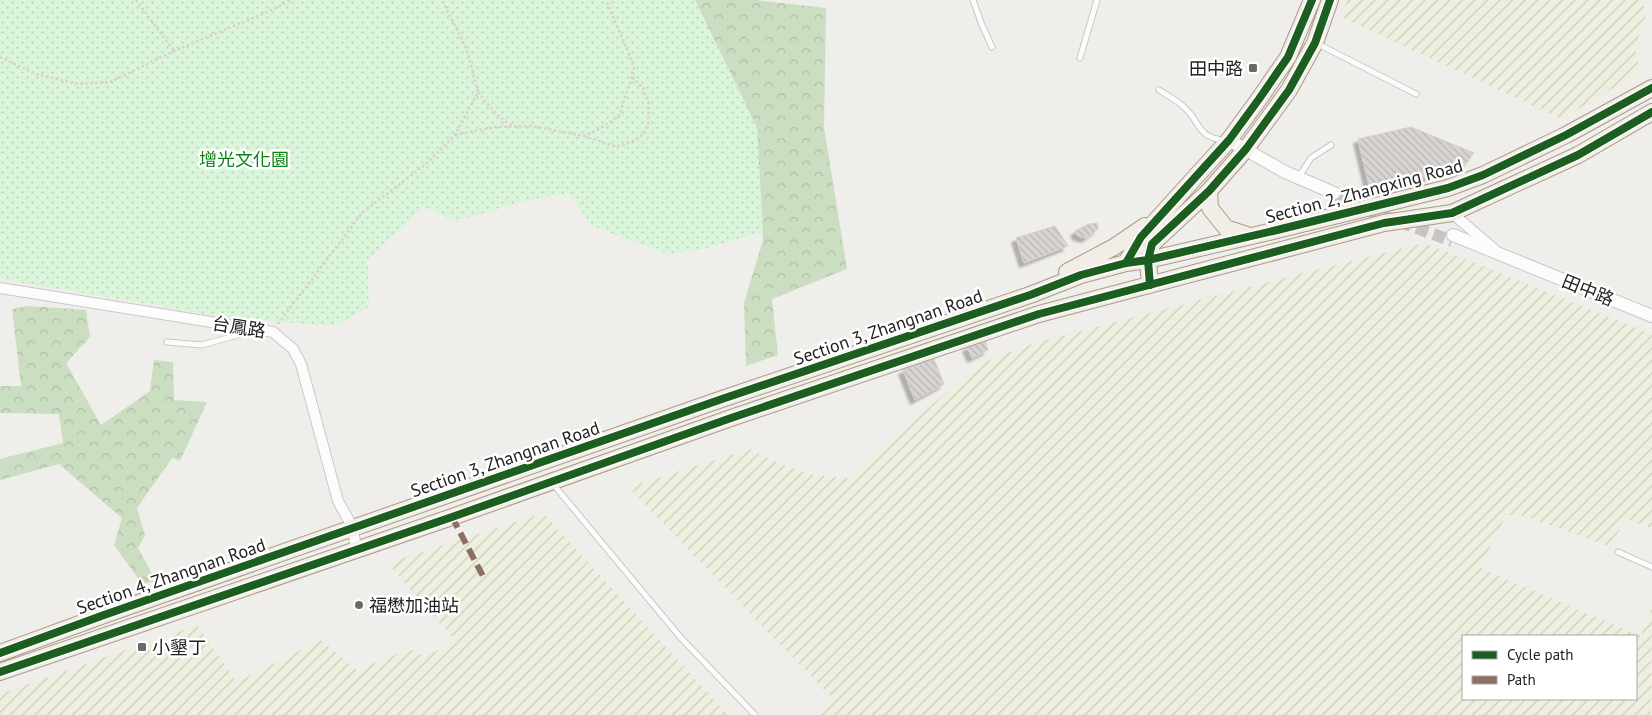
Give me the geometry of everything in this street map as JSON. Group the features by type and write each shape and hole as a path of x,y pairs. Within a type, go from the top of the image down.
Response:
{"main road":[{"path":"1150,285 1126,263 1141,237 1229,140 1288,57 1312,0"},
{"path":"1150,285 1148,260 1152,244 1209,192 1246,149 1289,90 1315,43 1330,0"},
{"name":"Section 2, Zhangxing Road","path":"1126,263 1148,260 1283,229 1439,190 1483,175 1566,135 1652,88"},
{"name":"Section 2, Zhangxing Road","path":"1150,285 1384,224 1452,213 1578,155 1652,112"},
{"path":"1209,192 1210,208 1226,228 1250,236"},
{"path":"1030,295 1060,276 1114,247 1158,218"},
{"name":"Section 3, Zhangnan Road","path":"353,528 722,399 1030,295 1081,275 1126,263"},
{"name":"Section 3, Zhangnan Road","path":"551,482 740,415 1039,314 1150,285"},
{"name":"Section 4, Zhangnan Road","path":"0,672 551,482"},
{"name":"Section 4, Zhangnan Road","path":"0,653 353,528"}],"street":[{"path":"1229,140 1333,195"},
{"name":"田中路","path":"1452,213 1502,255 1652,316"},
{"path":"1453,238 1502,255"},
{"name":"台鳳路","path":"0,288 273,332 293,349 301,364 338,501 353,528 356,550"}],"lane":[{"path":"974,0 992,47"},
{"path":"1080,58 1097,0"},
{"path":"1315,43 1416,94"},
{"path":"1159,90 1186,109 1200,130 1212,139 1229,140"},
{"path":"1296,177 1302,172 1311,158 1331,145"},
{"path":"167,342 202,345 258,330"},
{"path":"551,482 681,638 755,715"},
{"path":"1618,552 1652,567"}],"path":[{"path":"136,0 174,51"},
{"path":"0,57 36,74 78,84 110,82 174,51 265,13 291,0"},
{"path":"442,0 467,50 478,92 496,114 512,127"},
{"path":"584,136 620,116 634,68 606,0"},
{"path":"455,136 494,127 532,126 584,136 614,146 623,144 635,140 644,134 648,124 649,104 643,88 632,78"},
{"path":"273,332 362,214 426,164 455,136 478,92"}],"green space":[{"name":"增光文化園","path":"0,0 695,0 757,128 763,232 707,248 667,254 592,226 569,194 528,200 456,221 424,207 368,260 369,307 336,326 230,318 0,279"},
{"path":"695,0 756,0 826,8 824,127 847,269 772,299 778,355 746,366 744,303 763,240 757,128"},
{"path":"1347,0 1639,0 1639,5 1648,8 1635,49 1640,72 1562,119 1341,17"},
{"path":"1425,243 1652,334 1652,528 1625,519 1611,547 1521,515 1506,515 1480,568 1641,636 1652,607 1651,715 818,715 833,699 628,487 751,449 781,464 813,475 849,478 977,365 1028,345 1306,272"},
{"path":"29,306 86,310 90,337 66,363 101,425 150,391 154,360 173,362 174,400 207,402 180,461 172,458 137,508 145,535 138,548 156,581 142,584 114,545 122,518 59,464 0,480 0,459 63,443 59,414 0,413 0,386 21,386 12,309"},
{"path":"543,513 728,715 0,715 0,694 197,625 237,682 321,640 357,670 409,649 424,656 457,643 387,563"}],"building":[{"path":"1411,127 1474,153 1464,166 1371,194 1358,139"},
{"path":"1097,223 1098,229 1086,238 1078,236 1075,231 1089,224"},
{"path":"1055,226 1068,246 1024,263 1016,238"},
{"path":"985,340 988,350 972,358 967,347"},
{"path":"934,359 944,384 915,400 903,370"}],"tunnel":[{"path":"1332,197 1452,241"}],"marked path":[{"path":"452,517 485,580"}],"cycle path":[{"path":"1126,263 1141,237 1229,140 1259,99 1288,57 1312,0"},
{"path":"1150,285 1148,260 1152,244 1209,191 1246,149 1289,90 1315,43 1330,0"},
{"path":"0,653 722,399 1030,295 1081,275 1448,188 1483,175 1566,135 1652,88"},
{"path":"0,672 452,517 731,418 1039,314 1384,223 1452,213 1578,155 1652,112"}],"place":[{"name":"田中路","path":"1253,68"},
{"name":"福懋加油站","path":"359,605"},
{"name":"小墾丁","path":"142,647"}]}
